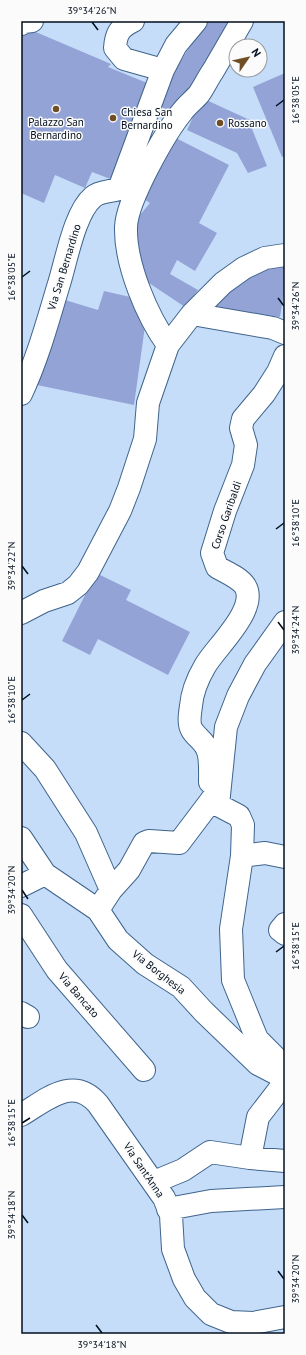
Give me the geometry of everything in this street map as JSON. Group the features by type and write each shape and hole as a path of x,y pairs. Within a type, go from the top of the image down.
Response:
{"street":[{"path":"21,24 32,21"},
{"path":"133,21 124,25 116,37 115,48 124,59 163,70 176,45 196,21"},
{"path":"168,345 156,327 143,299 129,259 126,227 129,210 140,182 168,133 182,112 199,94 242,21"},
{"name":"Via San Bernardino","path":"21,394 38,355 70,241 84,207 94,196 119,189 163,70"},
{"path":"21,613 44,601 68,593 78,585 88,572 120,511 129,488 145,439 148,403 168,345 192,314 223,283 244,268 265,258 285,255"},
{"path":"192,314 273,328 285,333"},
{"name":"Corso Garibaldi","path":"219,790 210,782 208,750 192,729 190,721 191,705 196,687 205,665 227,639 247,605 247,591 245,585 217,567 212,553 225,511 243,465 246,445 241,428 244,419 264,394 278,372 285,356"},
{"path":"284,623 255,664 238,696 226,727 218,805 239,816 243,825 242,856 231,929 233,980 257,1039 285,1067"},
{"path":"21,743 45,769 86,833 111,890"},
{"path":"21,838 45,874 98,910 111,890 129,870 144,843 149,841 180,843 219,790"},
{"path":"242,856 265,853 285,857"},
{"path":"21,886 45,874"},
{"name":"Via Borghesia","path":"98,910 118,940 145,964 181,987 204,1012 258,1064 285,1078"},
{"name":"Via Bancato","path":"21,915 57,970 144,1070"},
{"path":"285,924 280,930 285,934"},
{"path":"250,1158 258,1117 285,1082"},
{"name":"Via Sant'Anna","path":"21,1115 56,1094 64,1091 77,1090 94,1099 164,1198 171,1215 173,1249 184,1279 196,1298 211,1314 231,1322 253,1323 285,1317"},
{"path":"154,1182 183,1170 210,1152 285,1161"},
{"path":"168,1210 211,1201 285,1197"}],"building":[{"path":"206,21 234,21 173,115 155,102"},
{"name":"Palazzo San Bernardino","path":"24,27 111,64 108,67 152,85 113,180 92,172 85,188 55,175 44,203 21,193 21,33"},
{"path":"285,73 285,156 282,157 253,87"},
{"path":"202,98 252,121 250,124 267,166 248,173 237,153 187,130"},
{"path":"172,136 229,165 199,223 217,233 195,271 177,260 170,274 198,290 185,307 143,279 133,223 150,203 142,198"},
{"path":"285,261 285,286 280,317 210,307 217,300 271,262"},
{"path":"104,291 139,299 145,326 134,405 37,385 65,300 98,310"},
{"path":"96,573 131,590 126,600 190,632 168,675 98,639 90,655 62,641"}],"place":[{"name":"Palazzo San Bernardino","path":"56,109"},
{"name":"Chiesa San Bernardino","path":"113,118"},
{"name":"Rossano","path":"220,123"}]}
